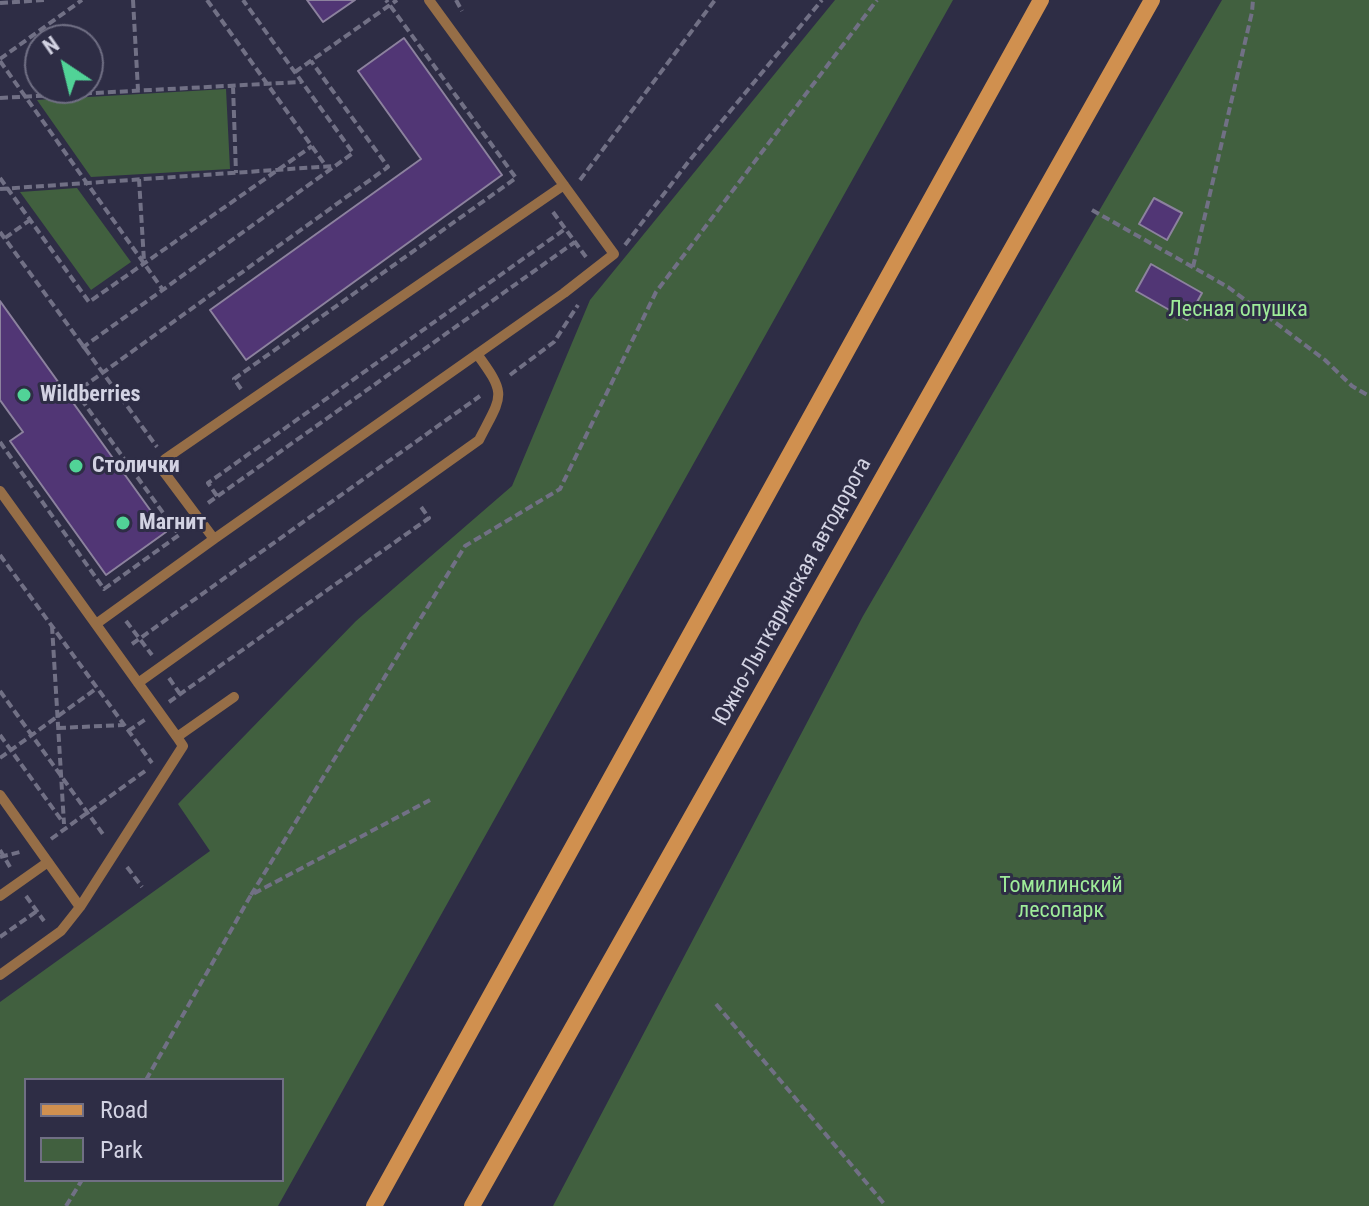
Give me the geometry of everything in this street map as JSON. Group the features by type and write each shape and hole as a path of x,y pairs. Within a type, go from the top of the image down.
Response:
{"main road":[{"path":"374,1206 1041,0"},
{"name":"Южно-Лыткаринская автодорога","path":"472,1206 1152,0"}],"lane":[{"path":"96,624 614,254 429,0"},
{"path":"214,539 164,472 165,459 564,185"},
{"path":"138,683 479,440 498,404 498,383 477,354"},
{"path":"0,491 183,746 80,907 61,931 0,975"},
{"path":"177,737 234,697"},
{"path":"0,795 80,907"},
{"path":"0,896 48,862"}],"path":[{"path":"0,3 45,0"},
{"path":"24,93 0,60 82,0"},
{"path":"133,0 138,91"},
{"path":"207,0 326,166"},
{"path":"82,348 353,153 243,0"},
{"path":"295,72 388,2 397,0"},
{"path":"564,185 582,179 715,0"},
{"path":"621,250 689,161 822,0"},
{"path":"147,1078 251,895 465,546 560,489 656,292 877,0"},
{"path":"1192,267 1253,0"},
{"path":"249,401 234,379 516,178 388,2"},
{"path":"104,589 179,535 76,392 388,167 311,61"},
{"path":"104,93 302,82"},
{"path":"233,86 236,173"},
{"path":"0,98 24,96"},
{"path":"32,104 163,290"},
{"path":"0,178 89,302 312,146"},
{"path":"0,189 335,166"},
{"path":"139,179 144,263"},
{"path":"117,655 554,342 598,275 543,199"},
{"path":"1092,210 1228,287 1325,360 1352,386 1369,396"},
{"path":"5,238 30,220"},
{"path":"217,496 208,483 565,229"},
{"path":"0,232 165,459"},
{"path":"174,527 575,242"},
{"path":"0,442 180,694"},
{"path":"128,731 429,518"},
{"path":"0,555 163,778"},
{"path":"52,626 65,826"},
{"path":"0,758 97,688"},
{"path":"0,691 142,887"},
{"path":"58,728 124,725"},
{"path":"0,735 65,826"},
{"path":"58,849 51,839 65,826 88,813 153,765"},
{"path":"251,895 430,800"},
{"path":"0,937 37,911"},
{"path":"716,1004 886,1206"},
{"path":"66,1206 81,1182"}],"green space":[{"path":"835,0 953,0 278,1206 0,1206 0,1002 210,851 178,804 356,621 512,486 590,300"},
{"name":"Томилинский лесопарк","path":"1222,0 1369,0 1369,1206 553,1206 863,616"},
{"path":"226,89 230,169 91,177 40,104 104,104 104,96"},
{"path":"77,188 131,262 91,290 20,192"}],"building":[{"path":"307,0 355,0 323,22"},
{"path":"404,38 502,175 246,360 210,310 421,159 358,71"},
{"path":"1154,198 1182,213 1167,240 1139,224"},
{"path":"1151,264 1202,293 1187,320 1136,291"},
{"path":"0,301 166,532 106,575 10,441 23,432 0,400"}],"place":[{"name":"Wildberries","path":"24,395"},
{"name":"Столички","path":"76,466"},
{"name":"Магнит","path":"123,523"}],"park label":[{"name":"Лесная опушка","path":"1238,310"}]}
